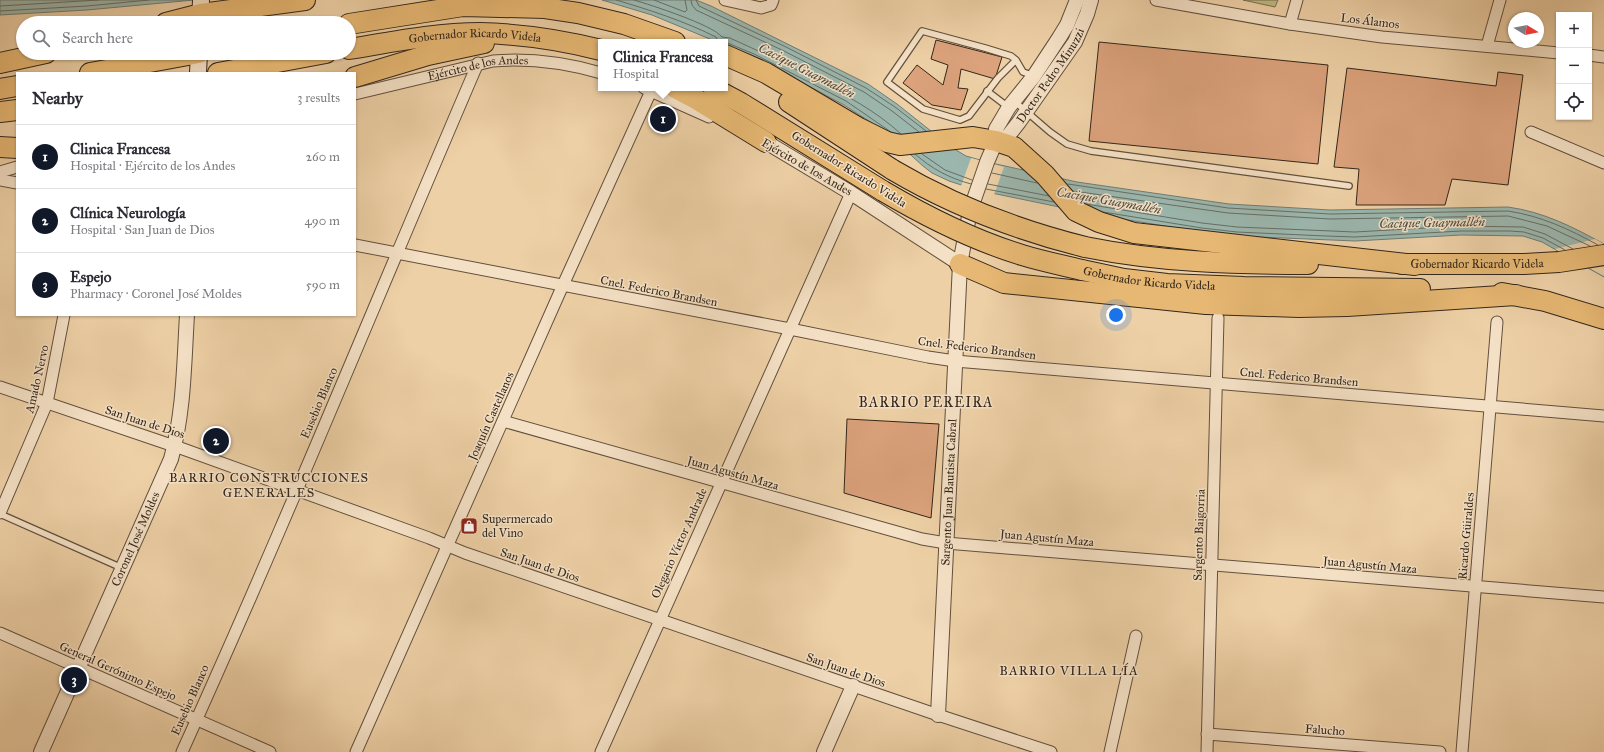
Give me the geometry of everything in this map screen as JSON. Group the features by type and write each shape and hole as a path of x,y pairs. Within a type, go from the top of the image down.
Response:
{"highway":[{"path":"188,16 201,12 305,0"},
{"path":"432,0 463,6 545,8 578,13 624,24 666,39"},
{"path":"356,23 463,6"},
{"name":"Gobernador Ricardo Videla","path":"356,48 425,37 480,33 518,36 595,49"},
{"path":"356,77 428,55 518,36"},
{"path":"728,56 766,73 873,136 900,145 973,137 996,141 1014,147 1045,175 1076,211 1099,222 1134,233 1415,264"},
{"path":"0,63 16,60"},
{"path":"95,72 161,60"},
{"path":"223,72 288,60"},
{"name":"Gobernador Ricardo Videla","path":"728,66 783,98 893,170 946,199 1020,229 1085,247 1119,254 1153,258 1254,264 1524,264 1574,260 1604,255"},
{"path":"0,89 16,86"},
{"path":"681,91 766,142"},
{"name":"Gobernador Ricardo Videla","path":"719,91 741,103 883,191 929,217 977,239 1022,255 1124,279 1167,284 1244,287 1464,290 1516,295 1552,303 1604,319"},
{"path":"0,112 16,110"},
{"path":"0,147 16,148"},
{"path":"960,264 1004,283 1206,304 1299,307 1516,295"}],"main road":[{"path":"198,72 199,60"}],"street":[{"path":"725,0 761,8 771,5 773,0"},
{"name":"Doctor Pedro Minuzzi","path":"981,177 996,141 996,129 1012,104 1034,76 1060,38 1077,0"},
{"name":"Doctor Pedro Minuzzi","path":"996,141 1008,136 1075,42 1087,14 1091,0"},
{"name":"Los Álamos","path":"1156,0 1290,24 1382,37 1556,53"},
{"path":"1290,24 1297,0"},
{"path":"1487,46 1500,0"},
{"path":"1592,56 1604,57"},
{"name":"Ejército de los Andes","path":"356,94 478,64 510,59 557,64 598,72"},
{"name":"Eusebio Blanco","path":"182,752 478,64"},
{"name":"Joaquín Castellanos","path":"356,752 563,286 647,91"},
{"name":"Ejército de los Andes","path":"649,91 766,142 851,192 960,264"},
{"path":"1531,132 1604,163"},
{"path":"0,172 16,168"},
{"name":"Sargento Juan Bautista Cabral","path":"938,715 960,264 967,224 981,177"},
{"path":"0,180 16,183"},
{"name":"Olegario Víctor Andrade","path":"601,752 851,192"},
{"name":"Cnel. Federico Brandsen","path":"356,245 955,361 1604,416"},
{"name":"Amado Nervo","path":"0,514 47,403 64,316"},
{"name":"Coronel José Moldes","path":"41,752 165,473 174,446 182,400 187,316"},
{"name":"Sargento Baigorria","path":"1207,752 1218,318"},
{"name":"Ricardo Güiraldes","path":"1462,752 1497,322"},
{"name":"San Juan de Dios","path":"0,387 174,446 447,546 853,686 1050,752"},
{"name":"Juan Agustín Maza","path":"503,421 922,539 946,543 1604,597"},
{"name":"General Gerónimo Espejo","path":"0,633 270,752"},
{"path":"1110,752 1136,636"},
{"path":"824,752 853,686"},
{"name":"Falucho","path":"1207,734 1440,752"}],"lane":[{"path":"1016,60 987,91 970,116 960,120 923,109 887,82 922,31 1011,56 1016,60 1023,72 1034,76"},
{"path":"987,91 1026,112 1067,144 1091,151 1349,186"},
{"path":"0,514 123,569"}],"shaded area":[{"path":"1243,0 1278,0 1275,7"}],"water":[{"path":"0,0 194,0 87,10 0,15"},
{"name":"Cacique Guaymallén","path":"602,0 696,0 711,6 868,84 897,104 951,147 966,156 987,162 1077,182 1229,204 1330,210 1508,207 1521,209 1558,221 1604,244 1604,277 1542,242 1523,236 1461,235 1355,241 1236,236 1201,232 1098,215 977,190 949,181 932,173 883,130 844,105 782,72 728,46 728,39 710,39 652,15"}],"pier":[{"path":"971,158 1004,167 994,195 961,186"},
{"path":"1595,239 1604,244 1604,276 1555,249"}],"building":[{"path":"936,40 1002,57 995,79 961,69 958,88 968,89 961,110 932,105 903,83 917,65 943,85 948,65 931,59"},
{"path":"1099,42 1328,65 1318,164 1089,141"},
{"path":"1347,68 1496,86 1498,72 1523,75 1508,185 1452,179 1445,205 1356,205 1359,169 1334,167"},
{"path":"847,419 939,424 931,518 844,493"}],"place":[{"name":"Clinica Francesa","path":"663,119"},
{"name":"Clínica Neurología","path":"216,441"},
{"name":"Supermercado del Vino","path":"469,526"},
{"name":"Espejo","path":"74,680"}],"district":[{"name":"BARRIO PEREIRA","path":"926,402"},
{"name":"BARRIO CONSTRUCCIONES GENERALES","path":"269,484"},
{"name":"BARRIO VILLA LÍA","path":"1069,670"}]}
